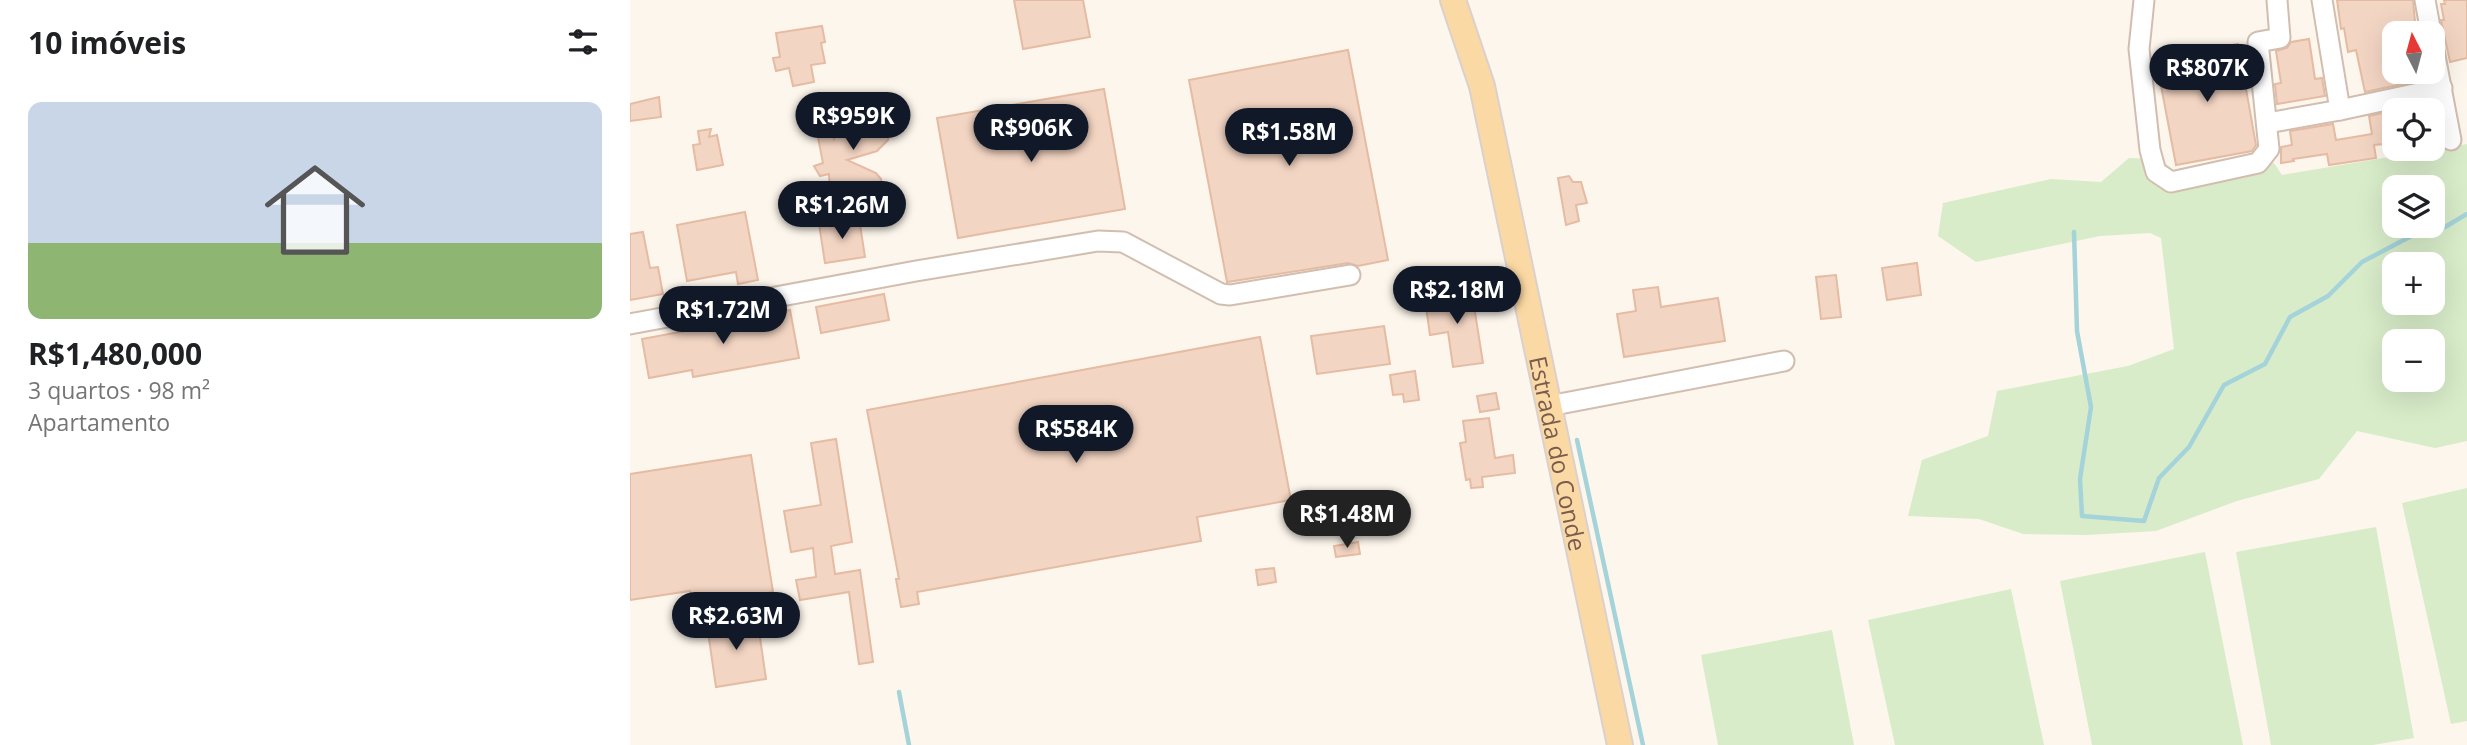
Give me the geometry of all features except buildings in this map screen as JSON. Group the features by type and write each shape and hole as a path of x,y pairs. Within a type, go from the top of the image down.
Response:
{"main road":[{"name":"Estrada do Conde","path":"1453,0 1482,86 1620,745"}],"street":[{"path":"2144,0 2139,49 2150,150 2156,173 2171,182 2259,163 2269,149 2258,43 2280,38 2277,0"},
{"path":"2322,0 2340,110"},
{"path":"2425,0 2429,21"},
{"path":"2441,84 2451,140"},
{"path":"2273,122 2442,88"},
{"path":"630,324 916,271 1098,242 1122,242 1221,294 1237,294 1350,275"},
{"path":"1549,406 1784,361"}],"green space":[{"path":"2467,144 2467,441 2435,448 2357,431 2319,479 2237,501 2156,531 2087,535 2023,534 1979,519 1908,516 1922,460 1988,436 1997,391 2128,366 2174,349 2161,238 2150,233 2100,236 1976,262 1938,236 1943,203 2051,179 2101,182 2129,158 2160,159 2190,183 2274,163 2282,175 2382,158 2382,161 2445,161 2445,148"},
{"path":"2467,488 2467,721 2451,724 2402,503"},
{"path":"2376,527 2414,738 2373,745 2271,745 2236,552"},
{"path":"2205,552 2243,745 2092,745 2060,581"},
{"path":"2011,589 2044,745 1895,745 1868,620"},
{"path":"1832,630 1854,745 1718,745 1701,655"}],"waterway":[{"path":"2074,232 2077,331 2091,407 2080,479 2082,516 2144,521 2159,478 2189,447 2224,385 2265,364 2290,317 2328,296 2362,262 2419,232 2445,227 2467,214"},
{"path":"1577,440 1643,745"},
{"path":"899,692 909,745"}]}
